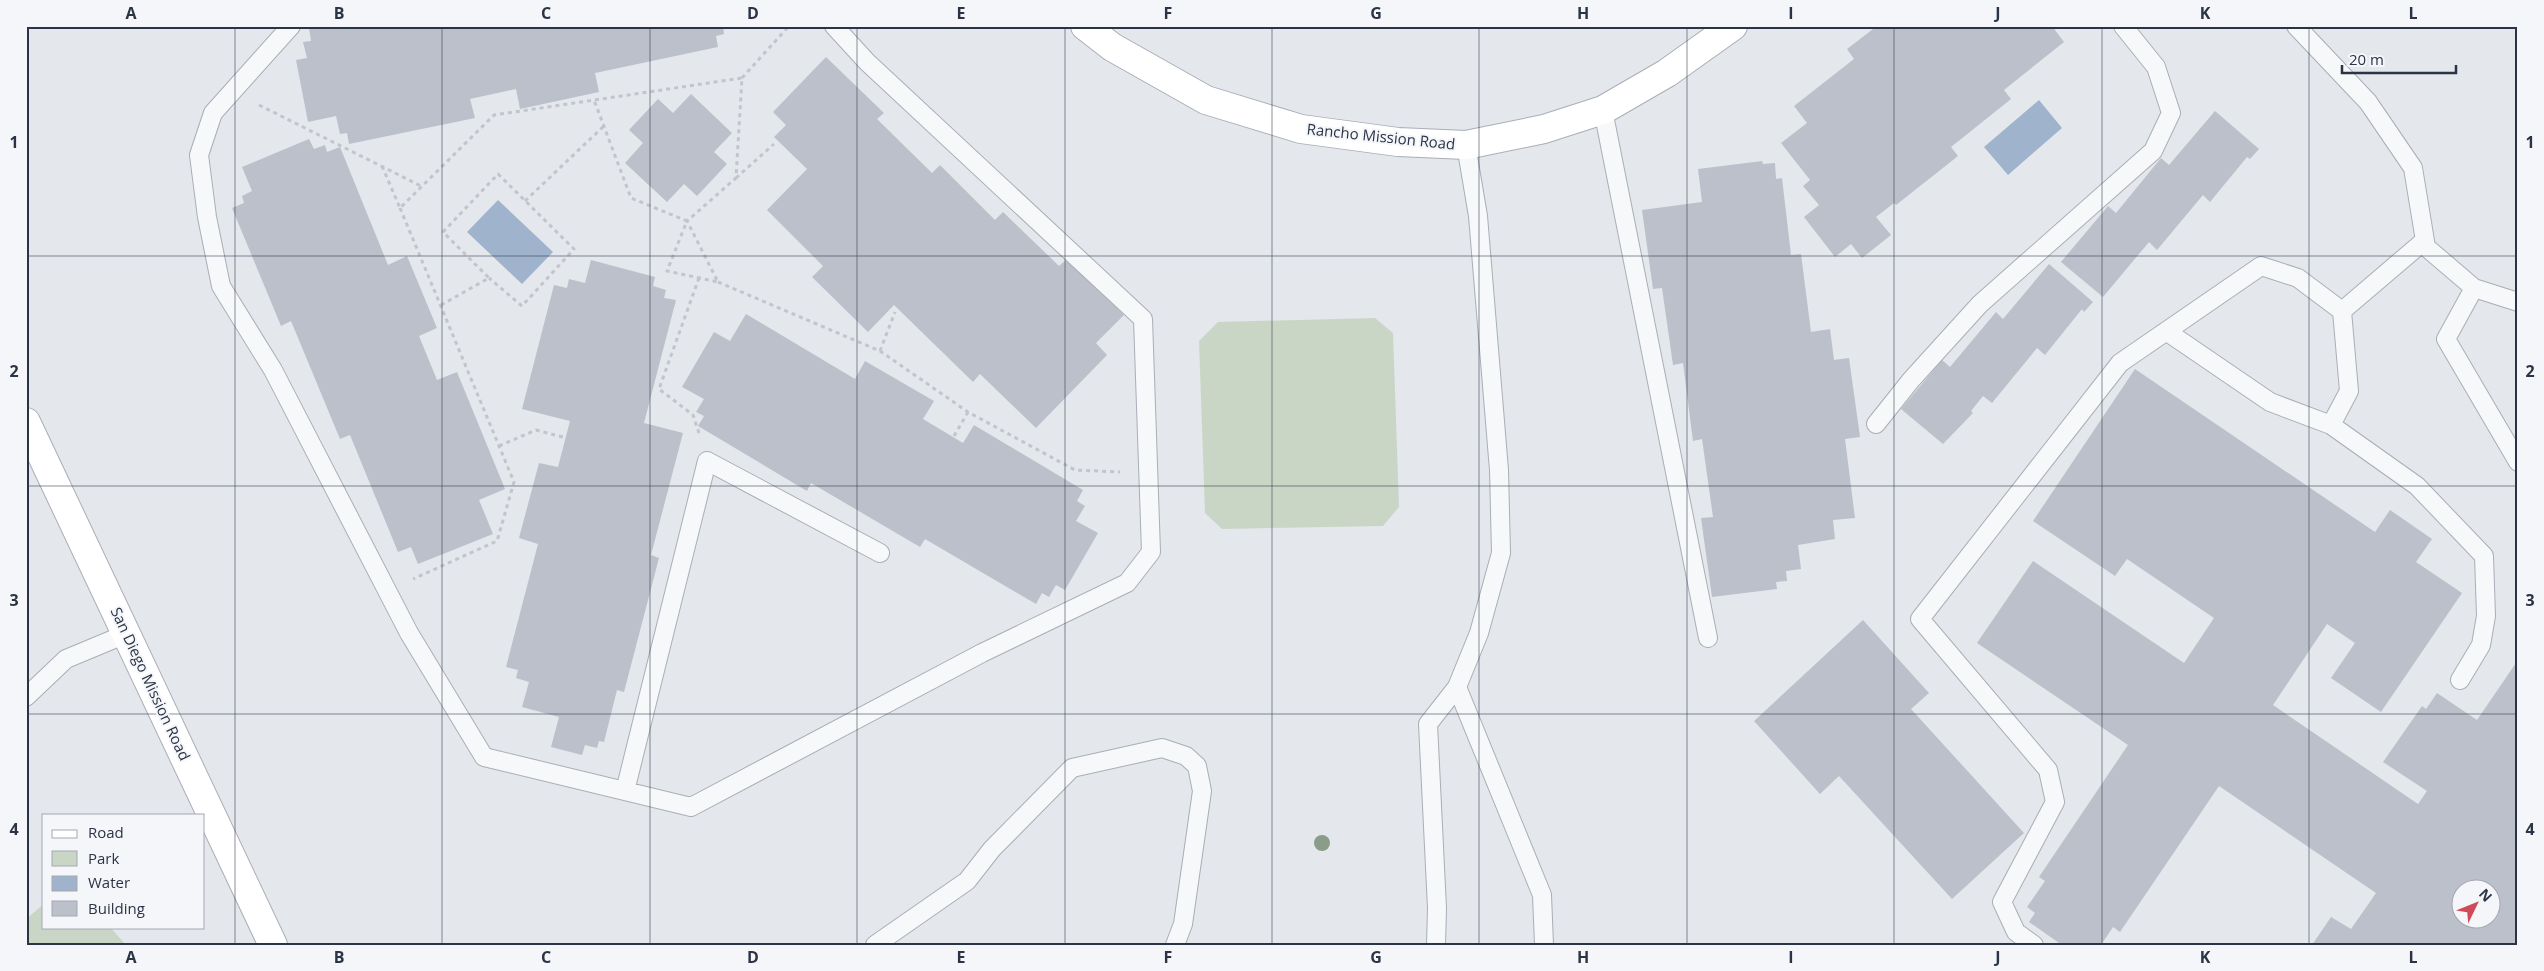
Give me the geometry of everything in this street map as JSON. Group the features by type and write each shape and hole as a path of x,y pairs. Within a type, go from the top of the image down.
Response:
{"main road":[{"name":"Rancho Mission Road","path":"1085,26 1112,47 1206,100 1301,129 1398,142 1466,145 1544,129 1603,110 1667,73 1733,26"},
{"name":"San Diego Mission Road","path":"26,422 274,945"}],"lane":[{"path":"291,26 213,112 199,155 207,217 221,286 273,370 409,633 484,757 691,807 982,653 1127,583 1151,552 1143,319 867,62 834,26"},
{"path":"1876,424 1911,380 1980,304 2153,151 2171,112 2156,67 2123,26"},
{"path":"2296,26 2368,102 2413,168 2426,247 2474,288 2518,302"},
{"path":"1603,110 1708,638"},
{"path":"1436,945 1437,908 1428,724 1457,687 1479,633 1501,553 1497,441 1478,216 1466,145"},
{"path":"2342,311 2424,241"},
{"path":"2034,945 2016,932 2002,902 2055,802 2048,770 1920,618 2120,363 2261,266 2298,278 2342,311 2349,391 2331,425"},
{"path":"2474,288 2446,339 2518,462"},
{"path":"2166,331 2270,402 2331,425 2417,486 2484,556 2486,616 2481,644 2460,680"},
{"path":"625,791 707,461 880,553"},
{"path":"26,697 66,659 126,634"},
{"path":"1457,687 1542,895 1544,945"},
{"path":"885,942 967,881 992,849 1072,768 1162,748 1186,756 1198,766 1202,791 1184,914 1176,945"}],"path":[{"path":"736,178 742,78 788,26"},
{"path":"400,208 424,187 494,115 742,78"},
{"path":"232,91 424,187"},
{"path":"594,100 631,198 687,221 718,282"},
{"path":"525,201 604,126"},
{"path":"774,144 687,221 667,271 718,282 880,351 968,412 1075,470 1148,473"},
{"path":"382,166 514,482 497,541 387,592"},
{"path":"498,174 574,250 522,306 489,278 443,232 498,174"},
{"path":"441,305 489,278"},
{"path":"699,278 660,388 693,415 707,461"},
{"path":"880,351 895,312"},
{"path":"954,436 968,412"},
{"path":"499,446 536,430 563,437"}],"green space":[{"path":"1375,318 1393,333 1399,507 1383,526 1222,529 1205,513 1199,341 1218,322"},
{"path":"42,906 42,928 111,928 126,945 26,945 26,919"}],"water":[{"path":"2039,100 2062,128 2008,175 1984,147"},
{"path":"498,200 553,252 522,284 467,232"}],"building":[{"path":"316,26 723,26 724,34 716,36 718,47 595,73 599,92 520,109 516,89 470,99 475,118 349,144 347,133 340,134 336,116 308,122 296,60 307,58 303,42 311,41 309,28"},
{"path":"1877,26 2052,26 2064,42 2004,90 2011,99 1951,147 1958,156 1896,205 1894,203 1876,217 1891,235 1862,258 1851,244 1835,257 1804,217 1819,205 1803,186 1810,180 1781,143 1807,123 1794,106 1854,59 1847,49"},
{"path":"826,57 884,113 877,119 932,173 940,165 995,220 1003,212 1059,266 1067,259 1124,315 1096,343 1107,355 1036,428 980,374 973,382 894,305 868,332 812,277 823,266 767,210 807,169 774,137 786,125 773,112"},
{"path":"691,94 732,133 714,152 727,164 697,196 684,184 667,202 625,163 643,143 629,130 658,99 673,113"},
{"path":"2215,111 2259,149 2250,159 2247,157 2210,202 2203,195 2157,250 2149,242 2103,297 2061,262 2108,206 2116,213 2161,158 2169,165"},
{"path":"309,139 314,149 325,145 327,152 340,147 388,265 407,256 437,328 419,336 437,380 457,372 505,489 479,500 493,534 418,564 411,547 398,552 350,435 340,439 291,321 281,326 232,208 244,203 242,196 252,191 242,167"},
{"path":"1762,161 1763,164 1775,163 1776,179 1782,178 1791,255 1801,254 1811,332 1830,329 1834,360 1849,358 1860,437 1845,439 1855,518 1833,520 1835,539 1798,545 1801,569 1786,571 1787,581 1776,582 1777,589 1712,597 1701,518 1713,517 1702,439 1693,441 1683,363 1673,365 1662,288 1653,289 1642,210 1702,202 1698,169"},
{"path":"591,260 655,277 653,286 666,290 664,298 676,300 644,423 683,433 651,555 659,558 624,692 617,690 604,742 599,741 597,748 585,745 582,755 551,747 559,717 522,707 529,682 516,678 518,670 506,667 538,544 519,538 539,463 558,467 570,421 522,409 554,285 567,288 569,279 585,283"},
{"path":"2049,264 2093,302 2084,312 2082,309 2045,355 2037,348 1992,403 1983,396 1971,411 1973,413 1943,444 1901,409 1942,360 1950,367 1996,312 2003,319"},
{"path":"746,314 855,379 865,361 934,401 923,419 963,443 974,425 1083,490 1077,501 1085,506 1076,521 1098,533 1065,590 1056,585 1049,597 1042,593 1036,604 925,539 920,547 811,483 807,491 698,426 704,416 696,412 704,399 682,387 714,332 730,341"},
{"path":"2135,369 2375,532 2390,510 2432,539 2416,562 2462,593 2381,712 2331,678 2355,643 2327,624 2273,705 2418,804 2427,791 2383,762 2422,706 2426,709 2437,693 2477,720 2518,660 2518,945 2312,945 2331,917 2351,929 2376,893 2219,786 2120,932 2113,927 2101,945 2062,945 2029,922 2035,913 2027,907 2045,881 2039,877 2128,745 1977,643 2033,561 2184,663 2214,618 2127,559 2115,576 2033,521"},
{"path":"1863,620 1929,693 1911,709 2024,833 1952,899 1839,776 1820,794 1754,721"}]}
